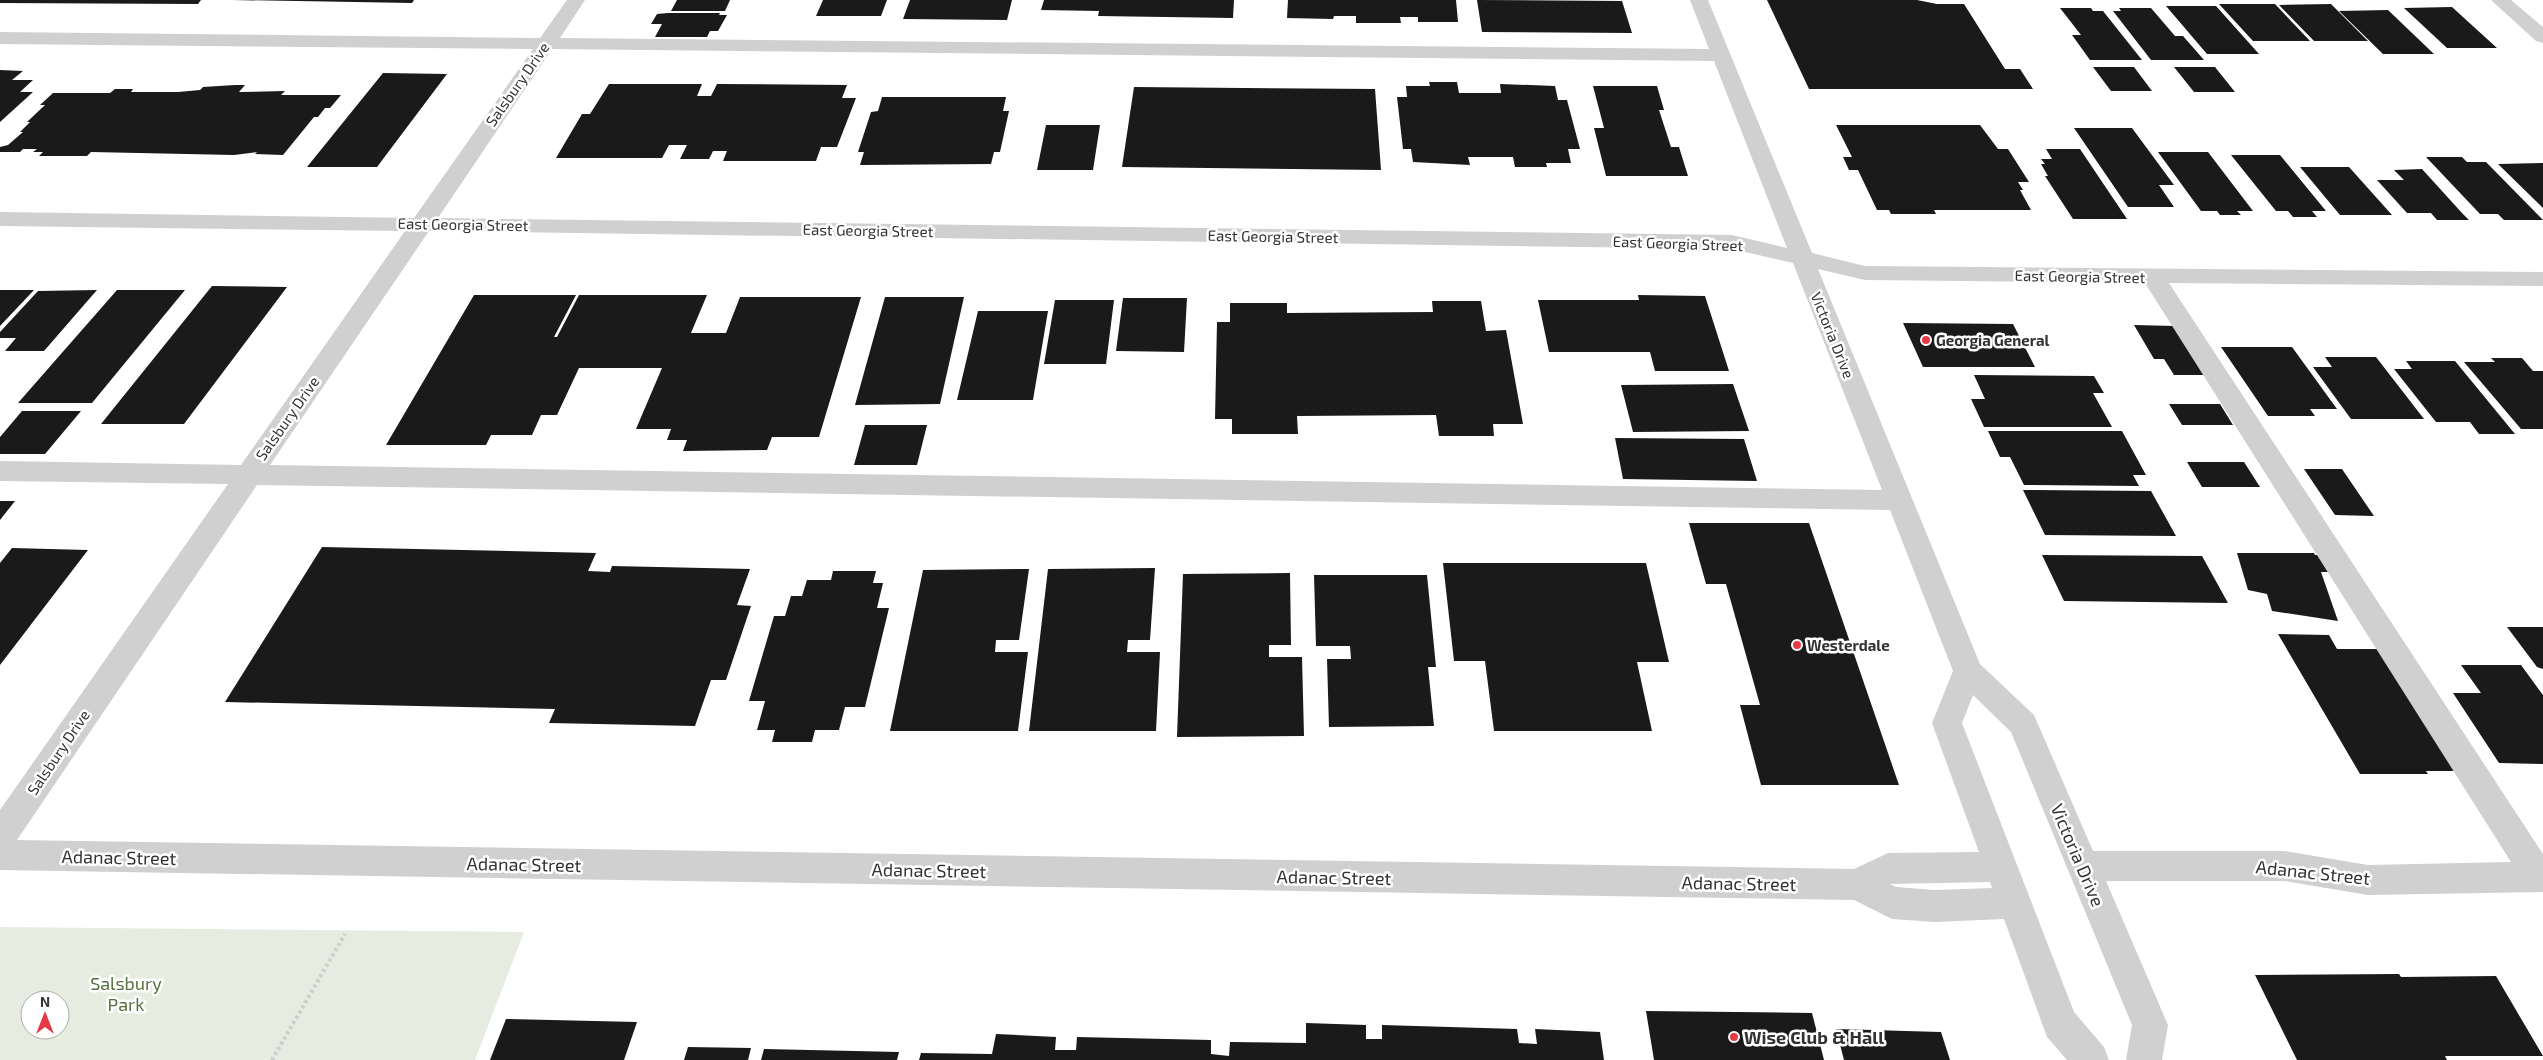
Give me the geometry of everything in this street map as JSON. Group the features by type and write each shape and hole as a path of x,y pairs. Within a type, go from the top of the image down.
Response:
{"street":[{"name":"Salsbury Drive","path":"0,837 247,475 545,42 576,0"},
{"name":"Victoria Drive","path":"1699,0 1968,671 2023,724 2150,1026 2144,1060"},
{"path":"2500,0 2543,37"},
{"path":"0,38 1721,54"},
{"name":"East Georgia Street","path":"0,219 1732,242 1865,273 2543,279"},
{"path":"2153,277 2541,877"},
{"path":"0,471 1900,500"},
{"path":"1968,671 1947,723 2060,1024 2091,1060"},
{"name":"Adanac Street","path":"0,855 1858,885 1892,903 1934,906 2014,903"},
{"name":"Adanac Street","path":"2082,866 2284,866 2368,880 2541,877"},
{"path":"1858,885 1888,868 2001,867"}],"path":[{"path":"272,1060 345,934"}],"green space":[{"name":"Salsbury Park","path":"0,927 524,932 475,1060 0,1060"}],"building":[{"path":"0,0 201,0 198,4 0,3"},
{"path":"232,0 414,0 412,3"},
{"path":"677,0 730,0 725,11 671,11"},
{"path":"823,0 887,0 881,16 816,16"},
{"path":"910,0 1012,0 1007,20 903,19"},
{"path":"1044,0 1234,0 1233,18 1098,16 1099,11 1041,10"},
{"path":"1288,0 1456,0 1458,22 1418,22 1418,17 1400,17 1401,23 1356,23 1356,16 1334,16 1333,19 1287,18"},
{"path":"1477,0 1622,1 1632,33 1482,32"},
{"path":"1767,0 1917,0 1937,4 1964,4 2005,69 2020,69 2033,89 1809,89"},
{"path":"2219,4 2275,4 2310,41 2253,41"},
{"path":"2331,4 2368,41 2314,41 2279,5"},
{"path":"2166,6 2216,6 2259,54 2207,54"},
{"path":"2452,7 2497,48 2447,48 2404,8"},
{"path":"2060,8 2091,8 2093,11 2103,11 2142,60 2090,60 2072,35 2081,35"},
{"path":"2119,8 2151,8 2175,36 2183,36 2204,60 2151,60 2113,11 2121,11"},
{"path":"2388,10 2434,54 2383,54 2339,11"},
{"path":"720,13 719,15 727,15 718,31 710,31 707,37 655,37 662,24 651,24 657,14"},
{"path":"2093,67 2134,67 2152,91 2111,91"},
{"path":"2174,67 2215,67 2235,92 2194,92"},
{"path":"0,70 23,71 12,80 33,80 20,92 33,92 0,122"},
{"path":"383,73 447,74 377,167 307,167"},
{"path":"1429,82 1457,82 1459,93 1501,93 1500,84 1555,86 1558,100 1567,100 1580,149 1568,149 1571,163 1546,163 1547,167 1515,167 1513,157 1468,157 1470,165 1413,162 1411,149 1403,149 1397,97 1407,97 1406,86 1430,86"},
{"path":"609,84 702,84 697,96 711,96 717,84 847,85 842,98 856,98 837,147 821,147 816,161 723,161 727,151 713,151 709,159 680,159 687,145 669,145 662,158 556,158 582,114 590,114"},
{"path":"245,85 239,92 285,91 281,95 341,95 330,108 325,108 318,117 314,117 283,155 255,154 257,152 234,155 91,152 87,156 39,156 43,152 33,152 37,149 23,149 20,152 0,152 0,147 8,145 23,132 20,132 30,122 27,122 45,105 40,105 53,93 110,93 115,89 133,89 131,92 178,92 200,90 203,87"},
{"path":"1593,86 1657,86 1664,110 1659,110 1671,147 1679,147 1688,176 1606,176 1594,128 1604,128"},
{"path":"1134,87 1375,89 1381,170 1122,167"},
{"path":"882,97 1006,97 1003,111 1009,111 1000,152 994,152 991,164 860,165 864,152 858,152 871,112 878,111"},
{"path":"1046,125 1100,125 1093,170 1037,170"},
{"path":"1836,125 1980,125 1998,149 2008,149 2029,182 2018,182 2023,190 2020,190 2031,210 1934,210 1936,214 1891,214 1889,210 1877,210 1858,170 1849,170 1843,157 1852,157"},
{"path":"2074,128 2132,128 2174,185 2159,185 2174,207 2128,207"},
{"path":"2046,149 2080,149 2127,219 2073,219 2045,176 2048,176 2041,164 2045,164 2041,159 2052,159"},
{"path":"2158,152 2208,152 2253,211 2237,211 2241,215 2220,215 2217,211 2201,211"},
{"path":"2231,155 2280,155 2326,211 2312,211 2317,217 2293,217 2288,211 2276,211"},
{"path":"2426,157 2462,157 2467,162 2486,162 2543,220 2504,220 2498,214 2480,214"},
{"path":"2543,163 2543,208 2498,164"},
{"path":"2300,167 2349,167 2392,215 2340,215"},
{"path":"2422,169 2469,220 2437,220 2431,213 2407,213 2377,180 2404,180 2394,170"},
{"path":"212,286 287,287 184,424 101,424"},
{"path":"0,290 34,290 0,326"},
{"path":"97,290 44,351 5,351 16,338 0,338 0,332 38,291"},
{"path":"117,290 185,290 92,403 18,403"},
{"path":"474,295 576,295 554,337 557,337 579,295 707,295 691,333 726,333 740,297 861,297 819,437 772,437 767,450 683,451 687,440 667,440 671,429 636,429 662,368 579,368 557,415 541,415 532,435 491,435 486,445 386,445"},
{"path":"1638,295 1705,296 1729,371 1655,371 1650,352 1549,352 1538,300 1639,300"},
{"path":"885,297 964,297 940,404 855,405"},
{"path":"1123,298 1187,298 1184,352 1116,351"},
{"path":"1055,300 1114,300 1106,364 1044,364"},
{"path":"1432,301 1481,301 1486,331 1506,330 1523,424 1493,424 1494,436 1439,436 1436,415 1297,416 1298,434 1232,434 1232,419 1215,419 1217,322 1230,322 1230,303 1287,303 1287,313 1433,312"},
{"path":"978,311 1048,311 1033,400 957,400"},
{"path":"1903,323 2013,324 2035,367 1923,367"},
{"path":"2134,325 2175,326 2207,375 2174,375 2164,359 2154,359"},
{"path":"2221,347 2292,347 2337,409 2310,409 2315,416 2268,416"},
{"path":"2325,357 2376,357 2424,419 2351,419 2313,367 2332,367"},
{"path":"2491,358 2522,358 2533,371 2543,371 2543,429 2521,429 2464,362 2495,362"},
{"path":"2406,361 2455,361 2515,434 2479,434 2470,422 2436,422 2394,369 2412,369"},
{"path":"1974,375 2094,376 2104,393 2093,393 2112,427 1984,427 1971,399 1985,399"},
{"path":"1733,384 1749,431 1633,432 1621,385"},
{"path":"2169,404 2220,404 2233,425 2182,425"},
{"path":"22,411 81,411 45,454 0,454 0,437"},
{"path":"865,425 927,425 917,465 854,465"},
{"path":"1988,431 2122,431 2146,475 2133,475 2139,486 2024,485 2010,457 2000,457"},
{"path":"1615,438 1744,439 1757,481 1623,479"},
{"path":"2187,462 2244,462 2260,487 2202,487"},
{"path":"2304,469 2342,469 2374,516 2335,515"},
{"path":"2023,490 2151,491 2176,536 2045,535"},
{"path":"0,501 15,501 0,520"},
{"name":"Westerdale","path":"1689,523 1809,523 1899,785 1761,785 1740,705 1760,705 1726,584 1706,584"},
{"path":"322,547 596,553 588,571 610,572 612,566 750,569 737,605 751,606 726,680 711,680 695,726 549,723 555,709 225,702"},
{"path":"12,548 88,550 0,665 0,563"},
{"path":"2237,553 2314,553 2315,555 2329,555 2340,572 2321,572 2338,621 2272,611 2267,594 2248,590"},
{"path":"2042,555 2202,556 2228,603 2064,601"},
{"path":"1443,563 1646,563 1669,662 1637,662 1652,731 1494,731 1485,661 1454,661"},
{"path":"1155,568 1150,640 1128,640 1127,652 1160,652 1156,731 1029,731 1048,569"},
{"path":"1029,569 1019,640 996,640 995,652 1028,652 1018,731 890,731 923,570"},
{"path":"833,571 876,571 873,583 883,583 877,608 889,608 865,707 845,707 839,730 815,730 812,742 772,742 775,730 757,730 765,701 749,701 774,616 785,616 791,596 802,596 807,580 831,580"},
{"path":"1290,573 1291,645 1269,645 1269,657 1302,657 1304,736 1177,737 1183,574"},
{"path":"1314,575 1427,575 1436,667 1428,667 1434,726 1329,727 1327,659 1351,659 1350,646 1316,646"},
{"path":"2507,627 2543,627 2543,669 2537,667"},
{"path":"2278,634 2329,635 2337,649 2387,649 2465,771 2426,771 2428,774 2360,774"},
{"path":"2461,665 2521,665 2543,695 2543,764 2499,763 2453,693 2481,693"},
{"path":"2399,974 2401,977 2496,976 2543,1056 2445,1056 2447,1060 2297,1060 2255,975"},
{"name":"Wise Club & Hall","path":"1646,1011 1812,1013 1824,1060 1654,1060"},
{"path":"506,1019 637,1022 624,1060 490,1060"},
{"path":"1306,1023 1366,1025 1366,1039 1382,1039 1382,1025 1517,1029 1519,1043 1537,1044 1535,1029 1600,1032 1604,1060 919,1060 921,1053 992,1054 996,1034 1056,1037 1055,1050 1076,1050 1077,1037 1211,1040 1211,1054 1229,1056 1230,1042 1306,1043"},
{"path":"1836,1029 1941,1032 1950,1060 1844,1060"},
{"path":"688,1047 751,1048 748,1060 684,1060"},
{"path":"764,1049 899,1052 897,1060 761,1060"}],"place":[{"name":"Georgia General","path":"1926,340"},
{"name":"Westerdale","path":"1797,645"},
{"name":"Wise Club & Hall","path":"1734,1037"}]}
